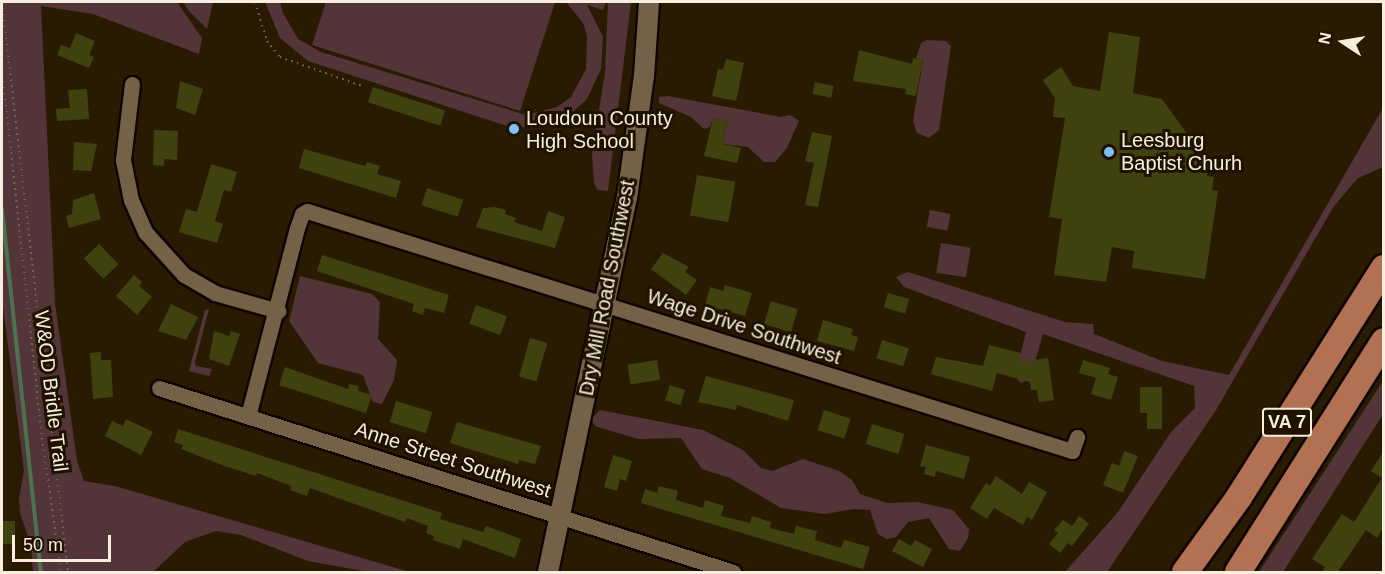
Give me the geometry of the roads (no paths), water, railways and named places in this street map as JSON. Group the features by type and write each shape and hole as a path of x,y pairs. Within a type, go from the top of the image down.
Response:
{"highway":[{"name":"VA 7","path":"1185,573 1239,497 1383,268"},
{"name":"VA 7","path":"1238,573 1383,341"}],"street":[{"name":"Dry Mill Road Southwest","path":"548,573 605,305 639,125 649,2"},
{"path":"132,84 123,160 131,200 146,233 184,275 215,293 278,311 248,416"},
{"name":"Wage Drive Southwest","path":"278,311 302,214 314,211 1072,451 1077,437"},
{"name":"Anne Street Southwest","path":"159,388 734,573"}],"waterway":[{"path":"2,209 41,572"}],"place":[{"name":"Loudoun County High School","path":"514,129"},
{"name":"Leesburg Baptist Churh","path":"1109,152"}]}
